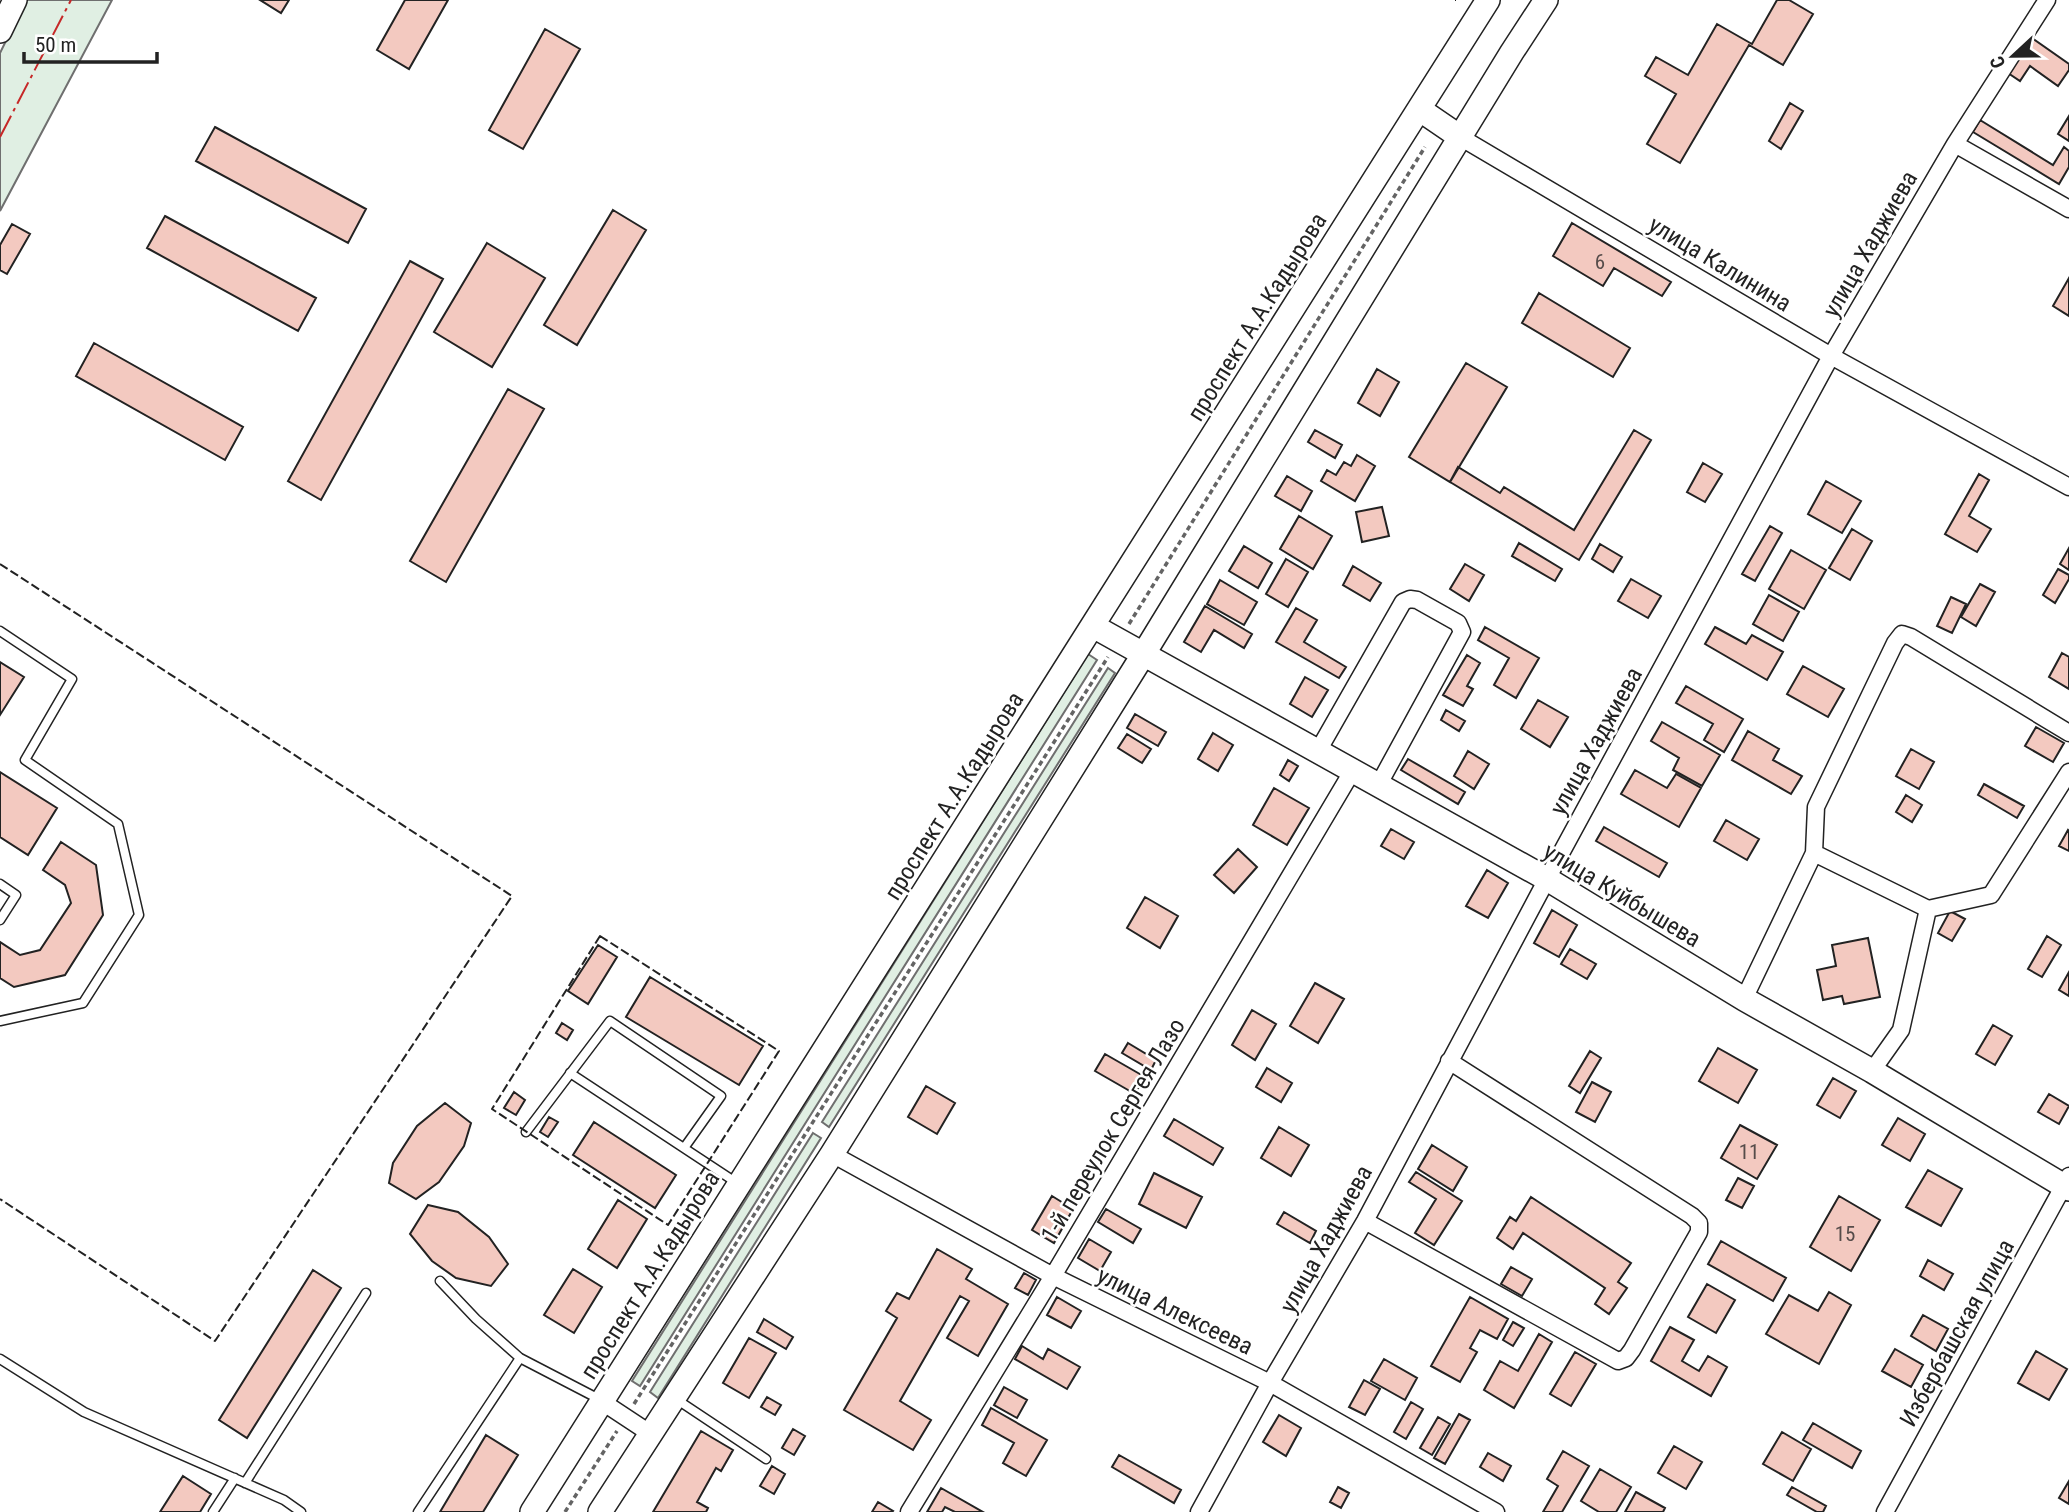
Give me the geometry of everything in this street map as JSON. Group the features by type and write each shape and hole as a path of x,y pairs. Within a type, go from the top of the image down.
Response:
{"street":[{"path":"0,31 15,0"},
{"name":"проспект А.А.Кадырова","path":"532,1512 1488,0"},
{"path":"600,1512 832,1154 1546,0"},
{"name":"улица Хаджиева","path":"1199,1512 1270,1383 1365,1221 1546,879 1831,356 1955,144 2047,0"},
{"path":"1419,109 1460,137"},
{"name":"улица Калинина","path":"1460,137 1831,356 2069,487"},
{"path":"1955,144 2069,209"},
{"path":"1318,751 1404,603 1410,599 1417,600 1458,623 1462,632 1378,784"},
{"name":"улица Куйбышева","path":"1093,626 1546,879 1744,999 2067,1184"},
{"path":"1744,999 1814,853 1816,807 1895,643 1902,634 2069,733"},
{"name":"1-й переулок Сергея Лазо","path":"909,1512 1053,1276 1353,770"},
{"path":"1814,853 1928,909 1991,895 2069,772"},
{"path":"1872,1071 1901,1030 1928,909"},
{"path":"1365,1221 1618,1360 1626,1358 1632,1350 1699,1233 1699,1223 1692,1216 1448,1061"},
{"name":"улица Алексеева","path":"832,1154 1053,1276 1270,1383 1496,1512"},
{"name":"Избербашская улица","path":"1885,1512 2067,1184"},
{"path":"601,1401 651,1434"}],"lane":[{"path":"0,631 72,679 25,760 118,824 139,915 83,1003 0,1021"},
{"path":"0,884 16,895 0,920"},
{"path":"526,1132 610,1021 721,1096 684,1148"},
{"path":"570,1073 739,1185"},
{"path":"440,1281 475,1319 520,1358 601,1401"},
{"path":"246,1483 366,1293"},
{"path":"418,1512 520,1358"},
{"path":"0,1359 84,1412 284,1500 301,1512"},
{"path":"675,1398 766,1459"},
{"path":"213,1512 235,1478"}],"path":[{"path":"565,1512 1118,641 1424,147"}],"green space":[{"path":"26,0 112,0 0,211 0,53"},
{"path":"1088,654 1097,660 640,1386 632,1381"},
{"path":"1108,668 1115,673 829,1127 822,1122"},
{"path":"813,1133 821,1138 658,1398 650,1392"}],"building":[{"path":"260,0 289,0 281,13"},
{"path":"405,0 448,0 409,69 377,50"},
{"path":"1777,0 1789,0 1813,14 1783,65 1749,45 1680,163 1647,144 1676,94 1645,76 1656,57 1688,75 1717,24 1752,44"},
{"path":"545,29 580,49 523,149 489,130"},
{"path":"2032,38 2069,64 2069,70 2058,86 2030,66 2020,81 2008,73"},
{"path":"1790,103 1803,111 1781,149 1769,141"},
{"path":"2069,116 2069,141 2058,134"},
{"path":"1980,120 2053,165 2064,147 2069,151 2069,167 2059,184 1973,132"},
{"path":"215,127 366,209 348,243 196,161"},
{"path":"613,210 646,230 577,345 544,325"},
{"path":"165,216 316,298 298,331 147,248"},
{"path":"1572,223 1671,282 1662,296 1614,268 1603,286 1553,256"},
{"path":"12,224 30,234 7,274 0,270 0,245"},
{"path":"487,243 545,278 492,367 434,332"},
{"path":"410,261 443,279 321,500 288,481"},
{"path":"2069,278 2069,316 2053,306"},
{"path":"1539,293 1630,348 1613,377 1522,323"},
{"path":"94,343 243,427 225,460 76,376"},
{"path":"1466,363 1507,387 1450,482 1409,457"},
{"path":"1377,369 1399,382 1380,416 1358,403"},
{"path":"508,389 544,409 446,582 410,561"},
{"path":"1315,430 1342,445 1335,458 1308,442"},
{"path":"1634,430 1651,440 1579,560 1450,482 1458,467 1500,493 1504,487 1574,530"},
{"path":"1357,455 1375,466 1355,501 1321,481 1327,470 1336,475 1344,462 1351,466"},
{"path":"1703,463 1722,474 1705,502 1687,492"},
{"path":"1979,474 1989,480 1969,516 1991,529 1977,552 1945,534"},
{"path":"1287,476 1312,491 1301,511 1275,496"},
{"path":"1826,481 1861,501 1842,533 1808,514"},
{"path":"1382,507 1389,536 1362,542 1356,512"},
{"path":"1299,516 1332,536 1313,569 1280,549"},
{"path":"1770,526 1782,533 1755,581 1742,574"},
{"path":"1852,529 1872,541 1850,580 1829,568"},
{"path":"1519,543 1562,569 1555,581 1512,556"},
{"path":"1600,544 1622,557 1613,572 1592,559"},
{"path":"1244,546 1272,563 1258,588 1229,571"},
{"path":"2069,548 2069,570 2060,564"},
{"path":"1791,550 1826,570 1804,609 1769,589"},
{"path":"1286,559 1308,572 1288,607 1266,594"},
{"path":"1465,564 1484,575 1469,601 1450,589"},
{"path":"1353,566 1381,583 1370,601 1343,585"},
{"path":"2058,569 2069,575 2069,579 2055,603 2043,595"},
{"path":"1631,579 1661,596 1648,618 1618,601"},
{"path":"1220,580 1257,602 1244,625 1207,604"},
{"path":"1980,584 1995,592 1976,626 1961,617"},
{"path":"1769,595 1799,612 1783,641 1753,624"},
{"path":"1951,597 1966,604 1952,633 1937,626"},
{"path":"1205,606 1252,634 1244,648 1214,630 1201,652 1184,642"},
{"path":"1296,608 1317,620 1304,642 1346,667 1339,678 1276,642"},
{"path":"1485,627 1539,658 1516,698 1494,685 1509,658 1478,640"},
{"path":"1715,627 1746,644 1752,635 1783,652 1767,680 1705,644"},
{"path":"2062,653 2069,657 2069,689 2049,677"},
{"path":"1467,655 1480,663 1467,686 1473,689 1463,706 1443,695"},
{"path":"0,662 24,677 0,715"},
{"path":"1803,666 1844,689 1828,717 1787,694"},
{"path":"1305,677 1328,690 1312,717 1290,704"},
{"path":"1686,686 1743,719 1724,752 1704,740 1713,724 1676,703"},
{"path":"1538,700 1568,717 1550,747 1521,729"},
{"path":"1446,710 1465,721 1459,731 1441,720"},
{"path":"1135,714 1166,732 1158,746 1127,728"},
{"path":"1662,722 1720,755 1702,786 1673,770 1679,758 1651,741"},
{"path":"2036,727 2064,743 2053,762 2025,746"},
{"path":"1748,731 1779,749 1773,760 1802,776 1791,794 1732,760"},
{"path":"1213,733 1233,745 1218,771 1198,759"},
{"path":"1127,734 1151,749 1142,763 1118,748"},
{"path":"1911,749 1934,762 1919,789 1896,776"},
{"path":"1468,751 1489,764 1474,789 1454,776"},
{"path":"1408,759 1465,792 1458,804 1401,770"},
{"path":"1288,760 1298,766 1289,781 1280,775"},
{"path":"1635,770 1667,788 1676,774 1701,788 1679,827 1621,794"},
{"path":"0,772 57,808 28,855 0,837"},
{"path":"1984,784 2024,806 2017,818 1978,795"},
{"path":"1274,788 1309,808 1287,845 1253,825"},
{"path":"1906,795 1922,805 1912,822 1896,812"},
{"path":"1726,820 1759,839 1747,860 1714,841"},
{"path":"1604,827 1667,863 1659,877 1596,841"},
{"path":"1391,829 1414,842 1404,859 1381,846"},
{"path":"2069,831 2069,851 2059,846"},
{"path":"61,842 96,865 103,915 65,975 14,987 0,978 0,942 20,955 40,950 71,903 65,885 43,870"},
{"path":"1238,849 1257,867 1234,893 1214,875"},
{"path":"1487,870 1508,883 1488,918 1466,906"},
{"path":"1145,897 1178,916 1160,948 1127,928"},
{"path":"1552,910 1577,925 1559,957 1534,943"},
{"path":"1950,911 1965,919 1952,941 1938,933"},
{"path":"2047,936 2061,945 2042,977 2028,969"},
{"path":"1868,938 1880,997 1844,1004 1842,996 1823,1000 1817,970 1836,966 1832,945"},
{"path":"598,945 617,957 588,1004 568,991"},
{"path":"1570,949 1596,964 1587,979 1561,964"},
{"path":"2069,972 2069,996 2059,990"},
{"path":"650,977 763,1046 739,1085 626,1017"},
{"path":"1315,983 1344,999 1318,1043 1290,1026"},
{"path":"1252,1010 1276,1024 1255,1060 1232,1045"},
{"path":"562,1023 573,1030 567,1040 556,1033"},
{"path":"1993,1025 2012,1036 1995,1065 1976,1054"},
{"path":"1128,1043 1156,1060 1151,1070 1122,1053"},
{"path":"1718,1048 1757,1070 1738,1103 1699,1081"},
{"path":"1590,1051 1601,1058 1580,1093 1569,1086"},
{"path":"1105,1054 1145,1077 1135,1094 1095,1071"},
{"path":"1267,1068 1292,1083 1281,1102 1256,1087"},
{"path":"1833,1078 1856,1091 1840,1118 1817,1105"},
{"path":"1592,1082 1611,1092 1595,1122 1576,1112"},
{"path":"926,1086 955,1103 937,1134 908,1117"},
{"path":"514,1092 525,1100 516,1115 504,1108"},
{"path":"2049,1094 2069,1106 2059,1124 2038,1112"},
{"path":"445,1103 471,1123 464,1146 439,1182 416,1199 389,1183 393,1163 417,1126"},
{"path":"549,1117 558,1122 548,1137 540,1132"},
{"path":"1898,1118 1925,1134 1910,1161 1882,1145"},
{"path":"1174,1119 1223,1148 1213,1165 1164,1136"},
{"path":"594,1122 676,1175 655,1208 573,1155"},
{"path":"1740,1125 1777,1145 1757,1179 1721,1158"},
{"path":"1279,1127 1309,1145 1291,1176 1261,1158"},
{"path":"1432,1145 1467,1167 1453,1191 1418,1169"},
{"path":"1928,1170 1962,1189 1941,1226 1906,1207"},
{"path":"1416,1172 1462,1201 1434,1245 1415,1233 1436,1199 1409,1182"},
{"path":"1154,1173 1202,1197 1186,1228 1139,1204"},
{"path":"1738,1178 1754,1186 1742,1208 1726,1200"},
{"path":"1052,1196 1073,1209 1054,1243 1032,1230"},
{"path":"1839,1196 1880,1220 1851,1271 1810,1247"},
{"path":"1531,1197 1631,1263 1618,1282 1627,1288 1609,1314 1595,1304 1605,1288 1523,1233 1513,1249 1497,1238 1510,1217 1516,1221"},
{"path":"618,1200 647,1219 617,1268 588,1249"},
{"path":"428,1205 458,1212 489,1237 508,1264 491,1286 456,1278 432,1261 410,1234"},
{"path":"1106,1209 1141,1229 1133,1243 1098,1222"},
{"path":"1284,1212 1316,1231 1310,1243 1277,1224"},
{"path":"1089,1239 1111,1252 1100,1271 1078,1258"},
{"path":"1721,1241 1786,1278 1773,1301 1708,1264"},
{"path":"937,1249 972,1269 966,1279 1008,1304 978,1356 947,1338 969,1301 960,1296 900,1401 931,1420 913,1450 844,1410 897,1318 886,1311 897,1293 909,1299"},
{"path":"1928,1260 1953,1274 1944,1290 1920,1276"},
{"path":"1511,1267 1532,1279 1522,1296 1501,1284"},
{"path":"573,1269 602,1287 574,1333 544,1315"},
{"path":"313,1270 341,1288 247,1438 219,1420"},
{"path":"1024,1273 1036,1280 1028,1295 1015,1288"},
{"path":"1707,1284 1735,1300 1716,1333 1688,1317"},
{"path":"1829,1292 1851,1305 1819,1364 1766,1334 1789,1295 1818,1311"},
{"path":"1057,1297 1081,1311 1071,1328 1047,1315"},
{"path":"1470,1297 1508,1319 1497,1339 1480,1330 1470,1348 1477,1352 1460,1382 1431,1366"},
{"path":"1923,1315 1948,1329 1936,1351 1911,1336"},
{"path":"764,1319 793,1337 786,1349 757,1332"},
{"path":"1513,1322 1524,1328 1513,1346 1503,1340"},
{"path":"1670,1327 1694,1340 1682,1361 1699,1371 1708,1356 1727,1367 1711,1396 1651,1361"},
{"path":"1539,1334 1552,1342 1514,1408 1484,1390 1500,1361 1518,1371"},
{"path":"749,1338 776,1353 749,1398 723,1383"},
{"path":"1022,1346 1043,1359 1048,1349 1080,1367 1067,1389 1015,1359"},
{"path":"1895,1349 1923,1365 1911,1387 1882,1371"},
{"path":"2036,1351 2067,1369 2049,1400 2018,1383"},
{"path":"1575,1352 1596,1364 1571,1406 1550,1394"},
{"path":"1384,1359 1417,1378 1405,1400 1371,1381"},
{"path":"1364,1380 1380,1389 1365,1415 1349,1407"},
{"path":"1004,1387 1027,1400 1017,1418 994,1405"},
{"path":"767,1397 781,1405 775,1415 761,1407"},
{"path":"1411,1402 1423,1409 1406,1439 1394,1432"},
{"path":"991,1408 1047,1440 1026,1476 1003,1463 1014,1443 982,1425"},
{"path":"1459,1414 1470,1420 1445,1464 1434,1458"},
{"path":"1279,1415 1301,1428 1286,1456 1263,1442"},
{"path":"1438,1417 1450,1424 1432,1455 1420,1448"},
{"path":"1813,1423 1861,1451 1852,1468 1803,1440"},
{"path":"793,1429 805,1436 794,1455 782,1448"},
{"path":"701,1431 733,1450 721,1471 716,1468 697,1502 708,1508 706,1512 653,1512"},
{"path":"1782,1432 1811,1449 1793,1481 1763,1464"},
{"path":"486,1435 518,1455 483,1512 440,1512"},
{"path":"1674,1446 1702,1462 1686,1489 1658,1473"},
{"path":"1563,1451 1589,1466 1562,1512 1543,1512 1558,1486 1547,1479"},
{"path":"1488,1453 1511,1466 1503,1481 1480,1467"},
{"path":"1119,1455 1181,1490 1174,1503 1112,1467"},
{"path":"772,1466 785,1474 774,1494 760,1486"},
{"path":"1600,1469 1631,1487 1616,1512 1599,1512 1581,1501"},
{"path":"183,1476 211,1494 200,1512 160,1512"},
{"path":"2069,1481 2069,1504 2059,1498"},
{"path":"1338,1487 1349,1493 1341,1508 1330,1502"},
{"path":"1792,1487 1826,1506 1823,1512 1817,1512 1787,1495"},
{"path":"941,1488 983,1512 955,1512 945,1507 942,1512 927,1512"},
{"path":"1636,1492 1665,1508 1663,1512 1625,1512"},
{"path":"878,1502 893,1511 872,1512"}],"fence":[{"path":"0,564 512,896 215,1341 0,1199"},
{"path":"600,936 779,1051 668,1225 492,1109 600,936"}],"power":[{"path":"0,137 71,0"}]}
